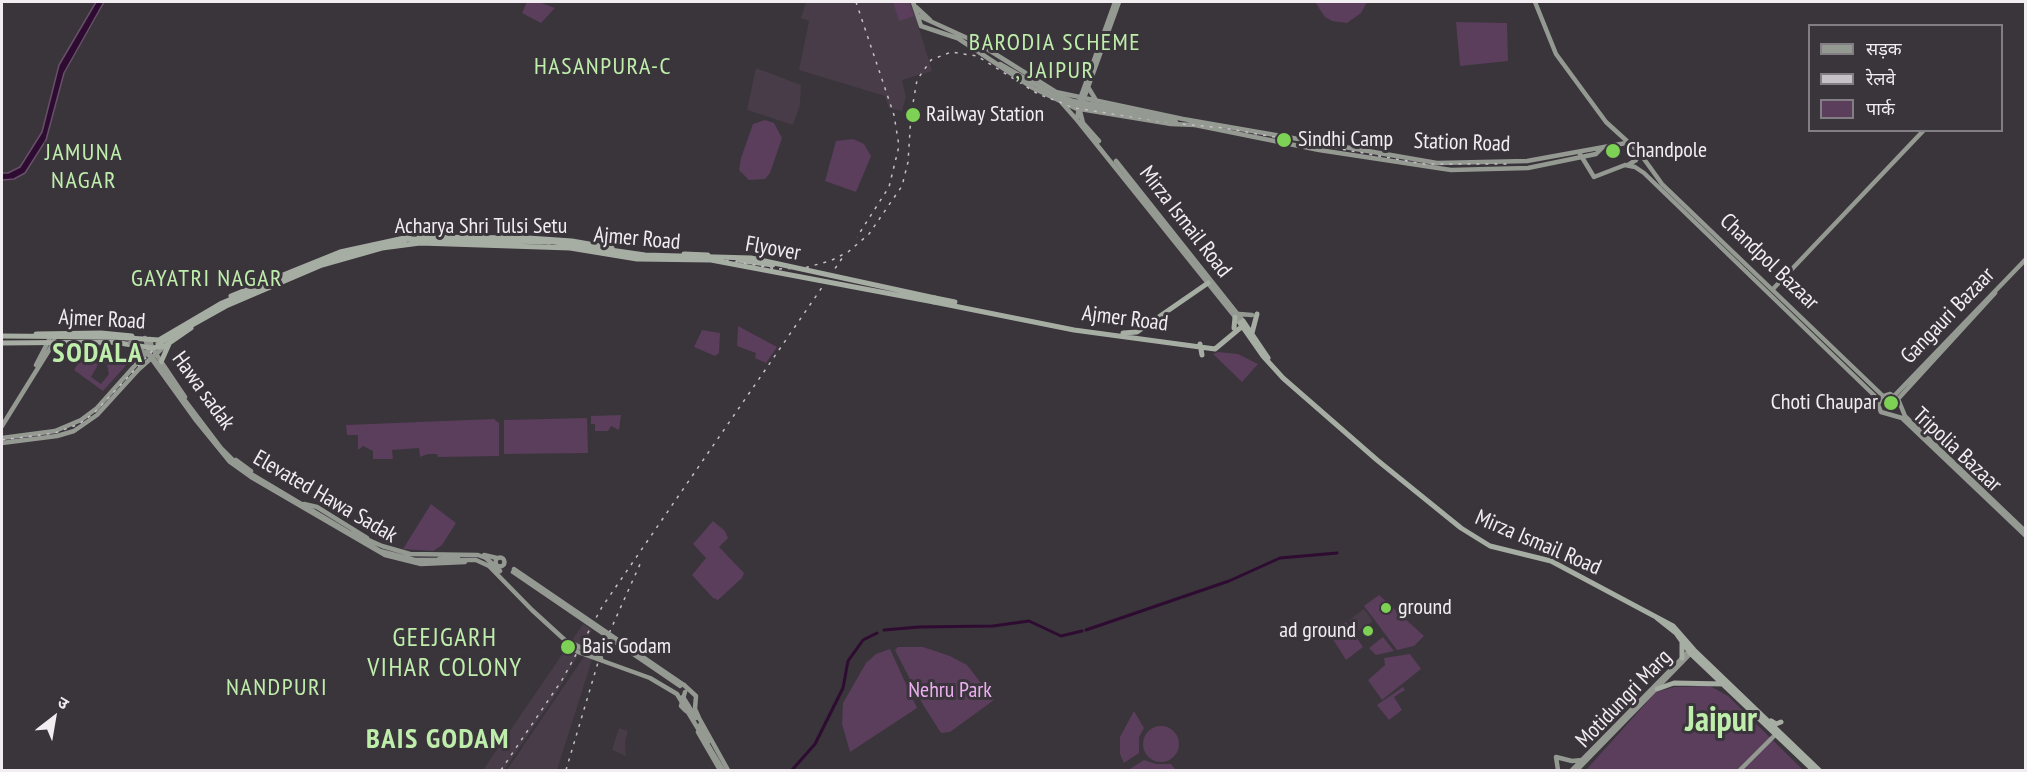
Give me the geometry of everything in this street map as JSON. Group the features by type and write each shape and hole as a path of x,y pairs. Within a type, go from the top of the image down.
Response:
{"highway":[{"name":"Ajmer Road","path":"2,338 112,333 148,338 164,337 220,302 311,262 395,238 528,238 653,254 700,253 717,259"},
{"name":"Acharya Shri Tulsi Setu","path":"2,338 112,337 159,340 222,303 311,265 366,248 410,239 574,244 645,255 728,255 771,261 822,278"},
{"name":"Acharya Shri Tulsi Setu","path":"2,338 108,339 153,345 165,342 212,314 309,270 382,248 405,244 570,248 636,259 711,260 937,300"},
{"name":"Ajmer Road","path":"2,338 52,342 113,342 152,350 168,345 213,314 323,266 382,249 423,244 571,250 643,260 717,259"},
{"path":"602,255 604,246"},
{"path":"700,253 711,250"},
{"name":"Flyover","path":"717,259 746,262 822,278"},
{"path":"1144,327 1208,283"},
{"name":"Ajmer Road","path":"937,300 1078,328 1201,345"},
{"path":"1233,331 1235,314"},
{"path":"1233,331 1251,335 1254,314"},
{"path":"1202,355 1201,345 1214,348 1242,323"},
{"name":"Mirza Ismail Road","path":"1242,323 1271,365 1377,460 1472,536 1502,550 1551,561 1673,626 1698,660 1726,682 1819,771"},
{"name":"Ajmer Road","path":"1137,335 1144,327"},
{"name":"Ajmer Road","path":"1144,327 1144,333 1148,336 1201,345"},
{"path":"161,362 168,345"},
{"name":"Mirza Ismail Road","path":"1657,618 1683,638"},
{"path":"1680,623 1683,659 1698,660"},
{"name":"Mirza Ismail Road","path":"1691,651 1765,716 1813,771"},
{"path":"1657,688 1674,683 1726,682"},
{"path":"1765,716 1776,724 1781,722"}],"main road":[{"path":"914,2 919,16"},
{"path":"914,2 917,9 928,20"},
{"path":"1082,99 1117,2"},
{"path":"1077,120 1082,99 1117,2"},
{"name":"Chandpol Bazaar","path":"1536,2 1556,54 1587,98 1616,133 1638,151 1662,184 1773,289 1881,398"},
{"name":"Station Road","path":"919,16 959,37"},
{"name":"Station Road","path":"919,16 921,26 976,42 1056,92 1082,99 1178,116 1183,121 1297,146 1451,170 1528,168 1579,154"},
{"path":"959,37 1062,103"},
{"path":"959,37 1062,97 1183,121"},
{"path":"1088,87 1090,94 1098,102"},
{"name":"Station Road","path":"1062,103 1079,109 1171,124 1183,121 1437,163 1527,161 1579,154"},
{"name":"Mirza Ismail Road","path":"1062,103 1144,198"},
{"name":"Mirza Ismail Road","path":"1079,109 1083,123 1242,323"},
{"path":"1773,289 1922,132"},
{"path":"1613,146 1616,133"},
{"path":"1579,154 1596,154 1601,149 1626,143"},
{"path":"1579,154 1594,177 1628,165 1636,160 1638,151"},
{"name":"Chandpol Bazaar","path":"1628,165 1635,167 1881,398"},
{"name":"Mirza Ismail Road","path":"1177,241 1217,292"},
{"name":"Gangauri Bazaar","path":"1896,397 2025,259"},
{"path":"1235,314 1242,316 1254,314"},
{"path":"2,426 52,342 53,334"},
{"name":"Hawa sadak","path":"148,338 152,350 230,455 246,468 305,504 317,507 373,541 390,548 417,553 477,554 497,558 496,562 502,567"},
{"path":"2,420 52,342"},
{"name":"Elevated Hawa Sadak","path":"130,343 153,358 221,448 252,476 380,551 424,561 476,560 502,567 532,610 578,652 650,678 677,694 724,771"},
{"path":"2,443 57,436 74,431 97,415 151,358 152,350"},
{"path":"2,438 55,431 81,420 97,408 152,350"},
{"name":"Hawa sadak","path":"151,358 220,451 251,477 385,555 421,564 478,562 490,567 502,567"},
{"path":"1896,397 1900,406 1897,412 1891,416 1880,411 1881,398 1896,397"},
{"name":"Tripolia Bazaar","path":"1900,406 1905,416 2025,532"},
{"name":"Tripolia Bazaar","path":"1891,416 1902,418 2025,536"},
{"name":"Elevated Hawa Sadak","path":"305,504 370,542 401,553 431,556 478,555 486,558 569,642 604,659 660,680 679,691 691,708 724,771"},
{"path":"371,544 384,550 415,557 477,558 514,571 696,696 695,709 724,771"},
{"path":"455,554 455,563"},
{"name":"Motidungri Marg","path":"1577,771 1691,651"},
{"path":"1572,771 1683,659"},
{"path":"687,690 681,704 724,771"},
{"path":"686,712 690,713 695,709"},
{"path":"1740,771 1776,731"},
{"path":"1558,771 1556,757 1572,761 1582,760"}],"shaded area":[{"path":"96,2 104,2 64,73 46,140 25,173 14,179 2,180 2,173 8,173 20,167 42,132 59,65"},
{"path":"806,2 911,2 932,71 902,80 906,97 902,111 889,108 885,96 799,70 809,21 801,18"},
{"path":"756,68 801,85 800,105 793,125 747,110"},
{"path":"1364,609 1373,621 1357,632 1349,620"},
{"path":"583,624 592,630 558,691 504,770 483,770"},
{"path":"594,642 597,644 557,770 507,770"},
{"path":"619,728 628,731 625,742 626,756 612,750"}],"green space":[{"path":"527,2 539,2 555,8 541,23 522,13"},
{"path":"893,2 909,2 914,16 899,21"},
{"path":"1315,2 1367,2 1361,13 1347,23 1332,21 1325,17"},
{"path":"1456,22 1507,23 1508,61 1460,66"},
{"path":"765,120 774,123 782,138 770,173 765,179 749,180 739,170 741,158 753,124"},
{"path":"853,139 864,144 871,156 856,192 825,181 836,141"},
{"path":"738,326 777,347 766,363 755,358 756,353 737,346"},
{"path":"702,330 720,333 719,353 715,356 694,347"},
{"path":"91,342 103,342 100,348 111,355 105,364 99,363 91,377 101,384 109,374 107,365 116,350 117,354 131,360 103,391 74,370 82,357 87,360 89,357 84,354"},
{"path":"1218,352 1238,354 1258,364 1242,382 1213,354"},
{"path":"621,415 619,430 611,426 608,431 595,431 595,424 591,424 591,416"},
{"path":"587,418 588,453 504,454 504,420"},
{"path":"494,419 499,423 499,456 438,457 437,454 428,454 420,457 419,448 392,450 393,459 373,459 373,451 363,446 358,450 358,435 347,435 346,425"},
{"path":"431,504 456,523 442,545 433,551 403,549"},
{"path":"713,521 725,531 728,538 719,547 744,573 742,578 718,600 713,598 692,575 706,558 693,544"},
{"path":"1379,595 1424,636 1414,646 1397,650 1364,606"},
{"path":"1346,622 1363,647 1346,660 1329,633"},
{"path":"1383,637 1394,651 1376,655 1369,648"},
{"name":"Nehru Park","path":"898,647 923,647 950,656 967,665 994,700 950,732 941,733 922,703 895,650"},
{"path":"890,649 917,708 850,752 842,724 843,703 866,663 876,654"},
{"path":"1410,654 1421,669 1382,700 1368,680 1385,665 1384,658"},
{"path":"1710,686 1728,696 1803,770 1586,770 1656,692 1674,687"},
{"path":"1403,687 1405,690 1394,697 1402,710 1389,720 1377,705"},
{"path":"1134,711 1144,728 1139,737 1139,753 1124,763 1120,754 1120,737"},
{"path":"1161,726 1173,732 1179,744 1173,756 1161,762 1149,756 1143,744 1149,732"},
{"path":"1144,760 1156,764 1171,764 1176,770 1128,770"}],"waterway":[{"path":"1086,630 1229,581 1280,558 1337,553"},
{"path":"884,630 993,626 1029,621 1061,636 1082,631"},
{"path":"792,770 815,744 843,688 848,661 863,640 877,633"}],"railway":[{"path":"856,2 894,115 899,146 889,187 857,237"},
{"path":"2,440 55,433 79,424 94,413 157,346 198,318 306,268 378,246 421,241 565,244 633,256 705,257 778,269 804,268 830,261 848,252 869,234 902,186 908,162 911,115 917,80 931,60 951,52 977,56 1038,94 1075,108 1171,123 1224,128 1424,164 1507,164"},
{"path":"501,770 562,680 602,607 845,254"},
{"path":"566,770 602,649 641,562"}],"place":[{"name":"Railway Station","path":"913,115"},
{"name":"Sindhi Camp","path":"1284,140"},
{"name":"Chandpole","path":"1613,151"},
{"name":"Choti Chaupar","path":"1891,403"},
{"name":"ground","path":"1386,608"},
{"name":"ad ground","path":"1368,631"},
{"name":"Bais Godam","path":"568,647"}],"district":[{"name":"BARODIA SCHEME , JAIPUR","path":"1055,57"},
{"name":"HASANPURA-C","path":"603,67"},
{"name":"JAMUNA NAGAR","path":"84,167"},
{"name":"GAYATRI NAGAR","path":"207,279"},
{"name":"SODALA","path":"98,354"},
{"name":"GEEJGARH VIHAR COLONY","path":"445,654"},
{"name":"NANDPURI","path":"277,688"},
{"name":"Jaipur","path":"1721,721"},
{"name":"BAIS GODAM","path":"438,740"}]}
